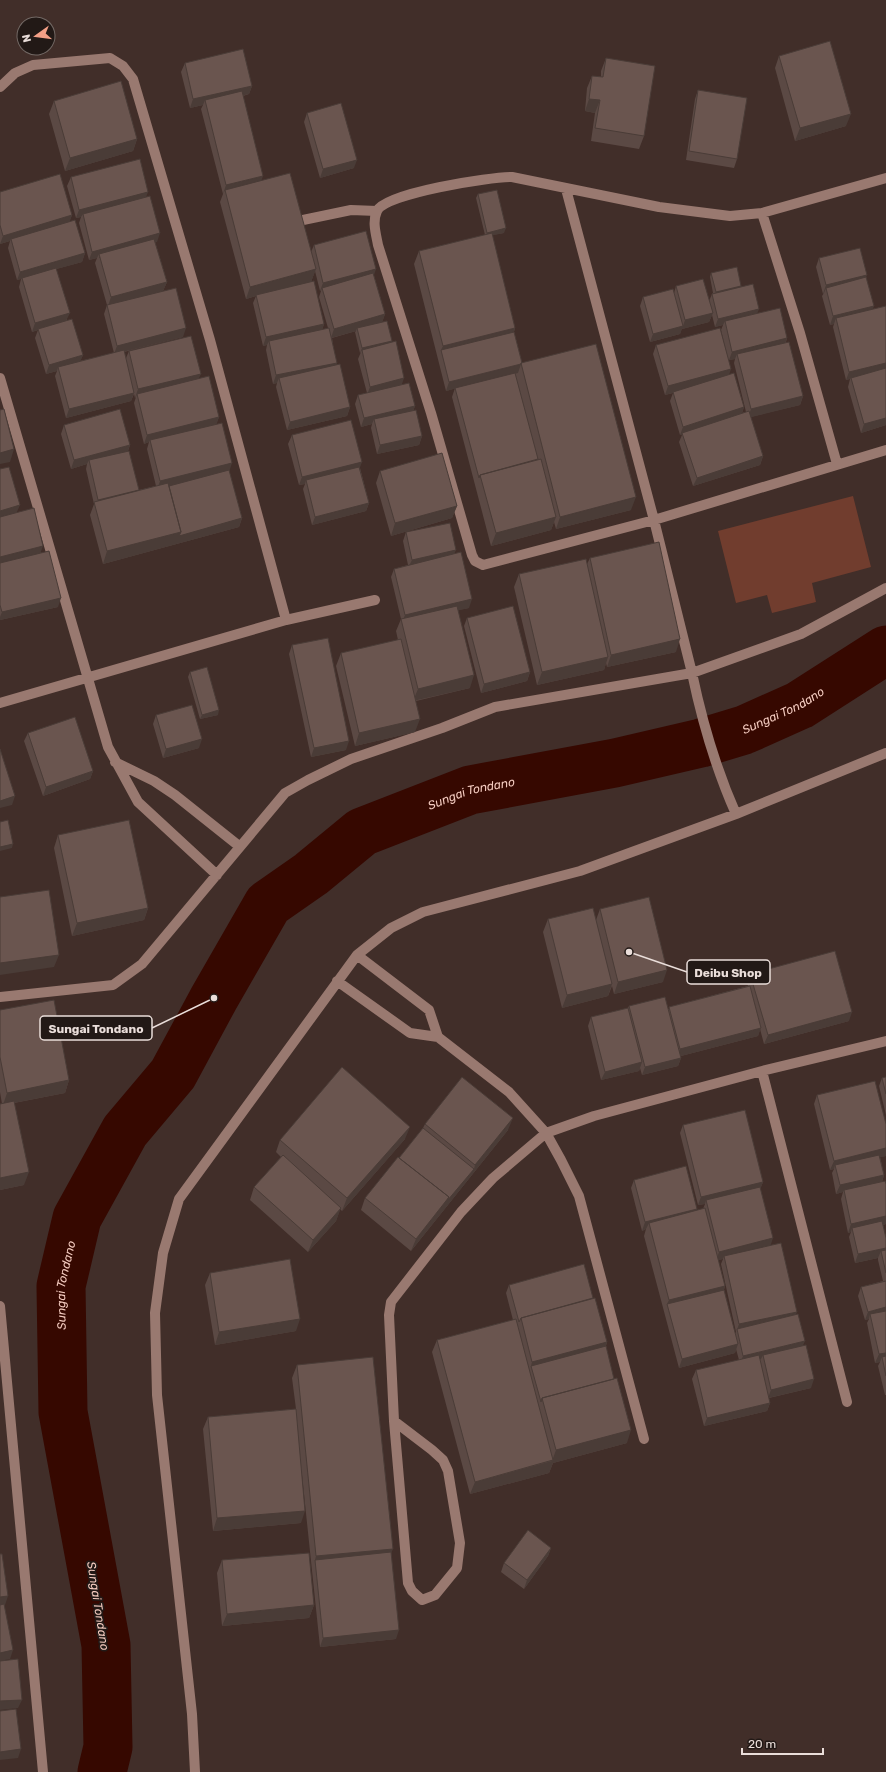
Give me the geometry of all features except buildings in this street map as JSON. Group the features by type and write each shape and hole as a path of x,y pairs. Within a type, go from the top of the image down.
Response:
{"street":[{"path":"0,87 15,74 33,65 110,58 123,66 133,79 210,340 286,620"},
{"path":"886,178 762,213 730,216 659,207 512,177 494,177 427,190 388,202 381,206 377,211 374,224 378,245 420,375 472,555 475,561 483,565 654,520 886,450"},
{"path":"566,189 654,520 698,702 722,781 736,814"},
{"path":"303,220 350,210 377,211"},
{"path":"762,213 800,333 837,464"},
{"path":"0,378 89,677 108,747 138,802 216,875"},
{"path":"0,997 113,985 142,964 239,846 285,793 351,759 442,728 495,707 692,673 802,634 886,588"},
{"path":"0,703 286,620 375,600"},
{"path":"195,1772 192,1714 156,1395 156,1313 163,1253 179,1199 357,955 391,928 423,912 580,870 736,814 886,753"},
{"path":"115,762 154,781 175,794 239,846"},
{"path":"357,955 429,1010 438,1037"},
{"path":"337,981 410,1033 438,1037 509,1092 546,1133 562,1160 579,1196 644,1439"},
{"path":"394,1421 443,1460 448,1471 460,1543 457,1568 435,1595 422,1600 412,1591 408,1583 394,1421 389,1315 391,1302 461,1212 492,1178 546,1133 594,1116 762,1071 886,1041"},
{"path":"762,1071 847,1402"},
{"path":"0,1306 43,1772"}],"shaded area":[{"path":"853,496 871,567 812,583 816,602 772,613 767,595 736,603 718,531"}],"waterway":[{"name":"Sungai Tondano","path":"102,1772 108,1747 106,1645 63,1412 61,1286 77,1218 125,1131 173,1074 214,998 268,904 311,874 362,832 470,790 615,763 701,743 744,730 800,705 886,650"}],"place":[{"name":"Deibu Shop","path":"629,952"},
{"name":"Sungai Tondano","path":"214,998"}]}
